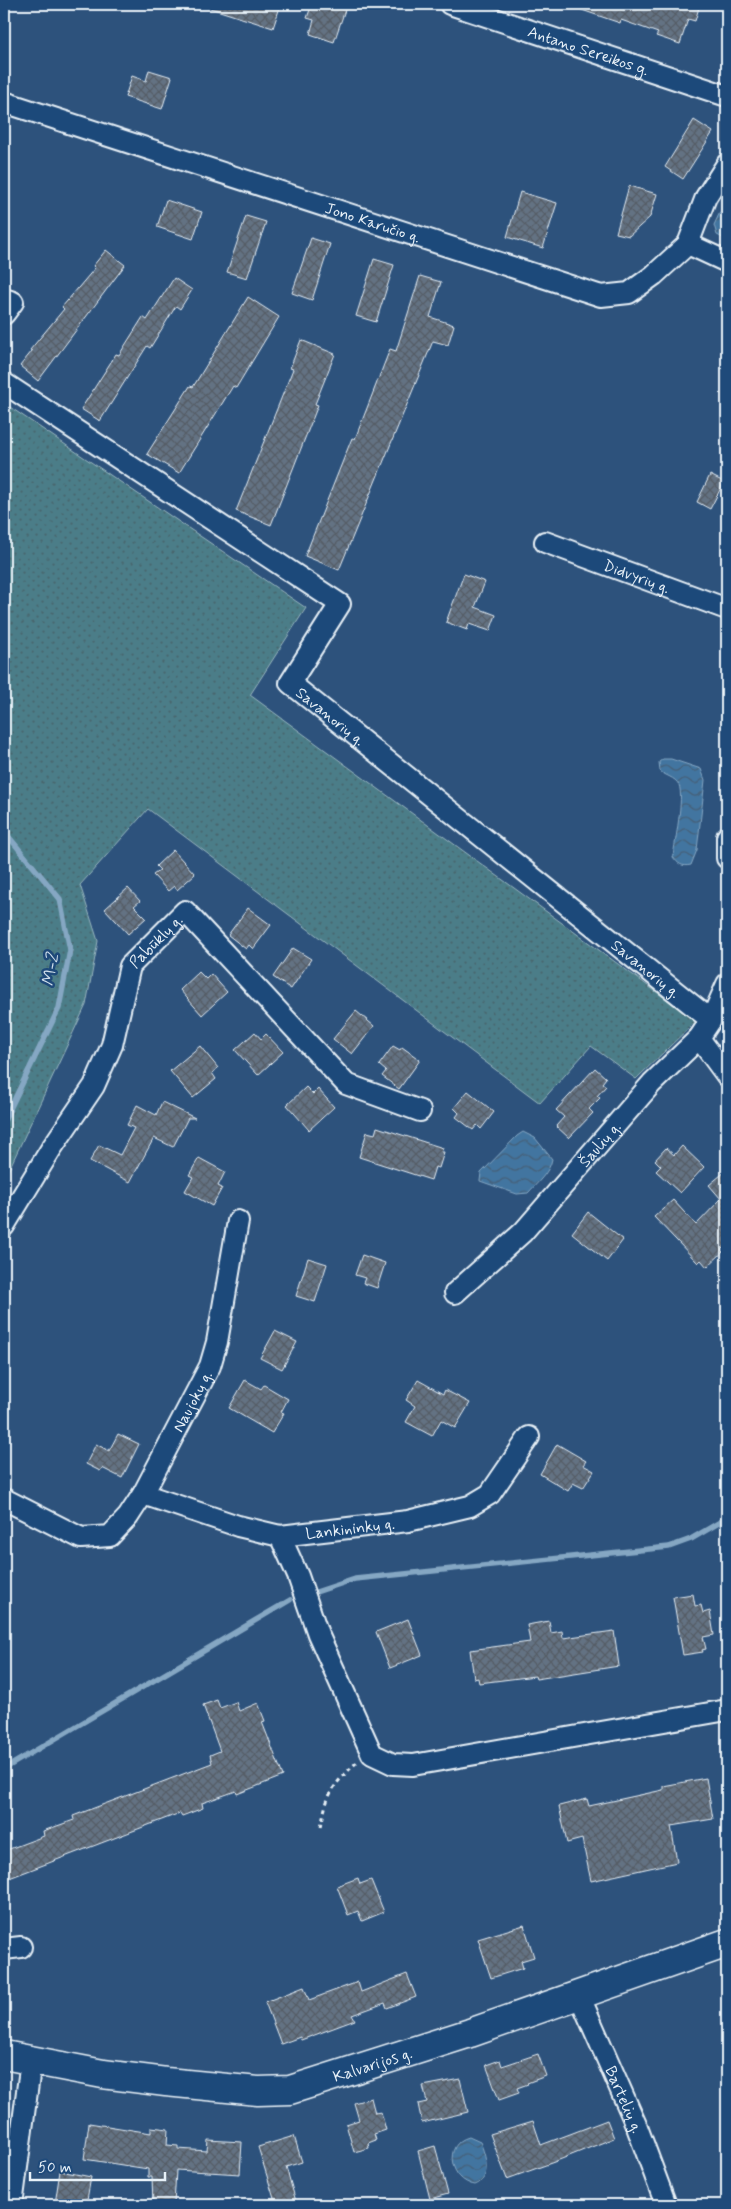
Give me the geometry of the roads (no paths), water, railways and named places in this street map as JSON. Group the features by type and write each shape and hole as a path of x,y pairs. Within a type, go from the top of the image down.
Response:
{"main road":[{"name":"Kalvarijos g.","path":"4,2055 166,2082 258,2090 290,2090 465,2034 727,1943"}],"street":[{"name":"Antano Sereikos g.","path":"450,4 727,96"},
{"name":"Jono Karučio g.","path":"4,102 601,296 629,293 654,275 688,244"},
{"path":"727,164 706,197 688,244 727,262"},
{"name":"Savanorių g.","path":"4,383 340,604 290,683 711,1020"},
{"name":"Didvyrių g.","path":"545,542 727,609"},
{"path":"727,837 727,858"},
{"name":"Pabūklų g.","path":"4,1226 51,1149 94,1086 112,1045 130,966 185,911 346,1084 420,1111"},
{"name":"Šaulių g.","path":"455,1293 523,1232 652,1083 699,1038 711,1020 727,984"},
{"path":"699,1038 727,1076"},
{"name":"Naujokų g.","path":"4,1499 81,1538 110,1536 128,1517 143,1494 210,1366 217,1342 238,1221"},
{"name":"Lankininkų g.","path":"143,1494 238,1526 280,1536 408,1520 470,1506 490,1494 529,1437"},
{"path":"280,1536 298,1576 318,1634 372,1754 393,1764 413,1765 727,1710"},
{"name":"Bartelių g.","path":"579,1995 636,2127 666,2205"},
{"path":"12,2205 31,2061"}],"water":[{"path":"727,205 727,240 717,235 714,225 721,210"},
{"path":"663,759 671,759 701,769 705,780 697,850 691,865 685,866 680,864 673,857 680,809 680,791 679,785 673,778 660,771 659,762"},
{"path":"523,1132 535,1138 552,1159 549,1168 539,1181 528,1193 517,1194 480,1181 481,1173"},
{"path":"469,2137 480,2142 486,2160 484,2178 475,2185 466,2182 460,2177 452,2162 452,2154 455,2147 460,2141"}],"waterway":[{"name":"M-2","path":"4,831 60,899 70,950 59,1008 4,1121"},
{"path":"313,1593 355,1579 669,1547 691,1539 727,1518"},
{"path":"4,1769 290,1600"}]}
